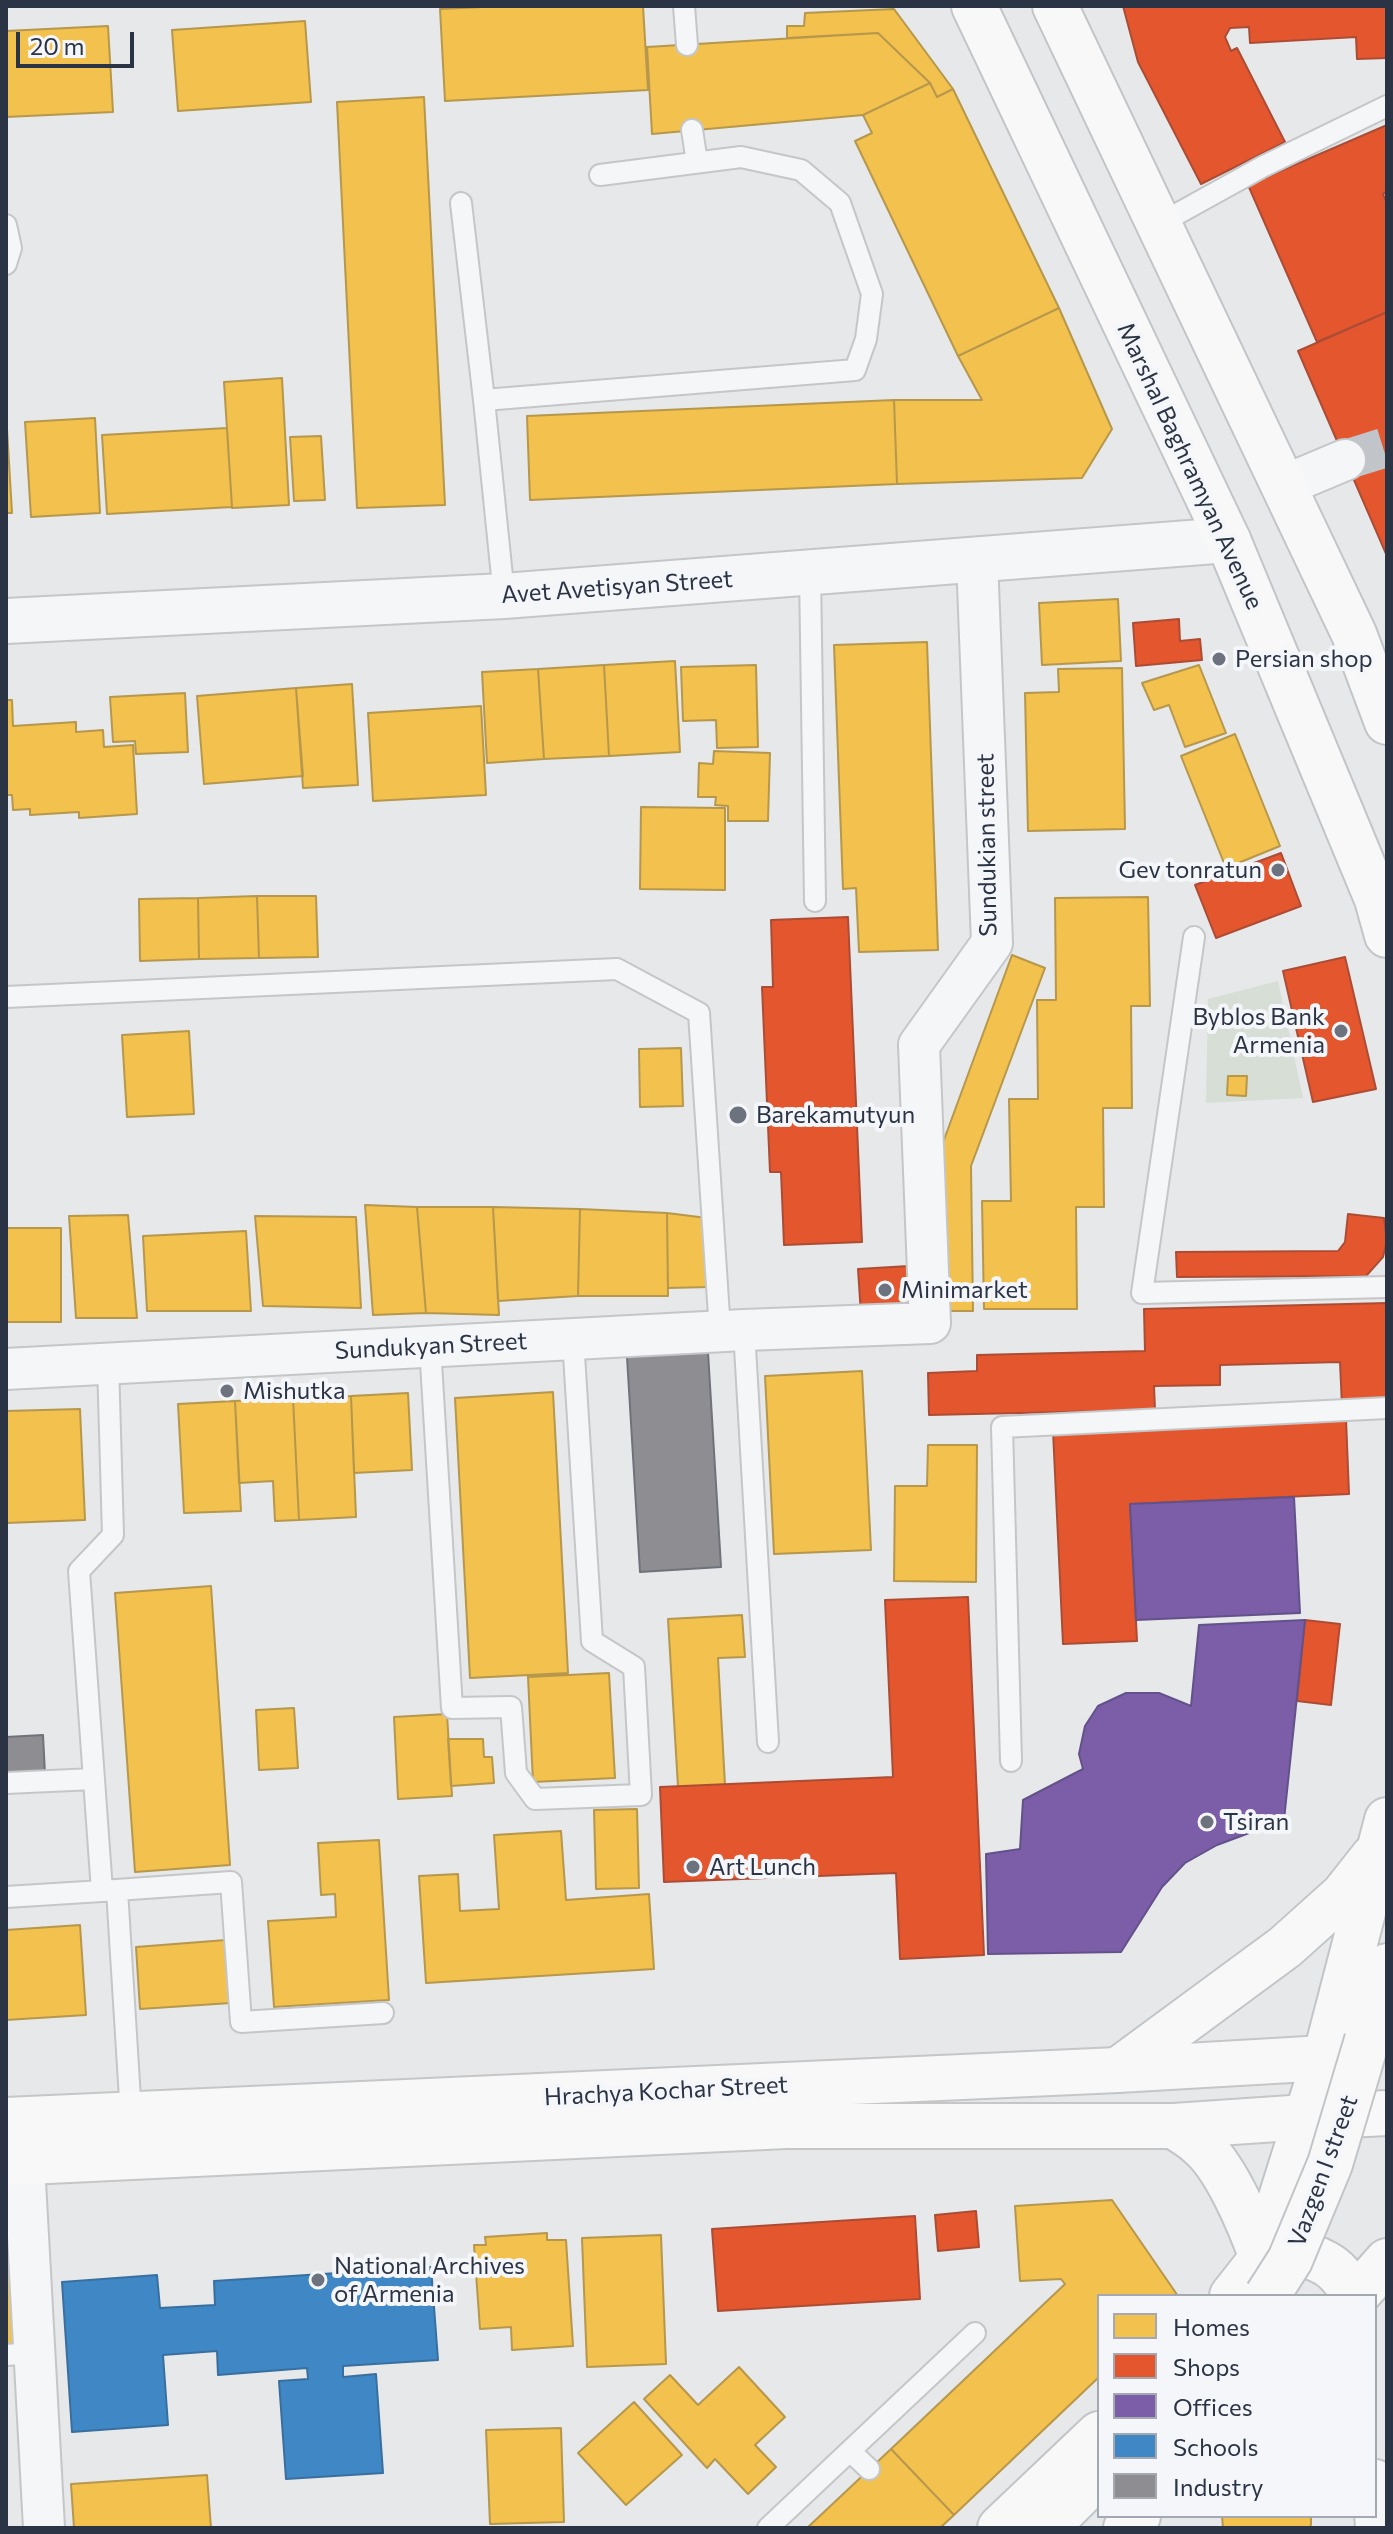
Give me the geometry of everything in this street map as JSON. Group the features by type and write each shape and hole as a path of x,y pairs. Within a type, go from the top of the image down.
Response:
{"main road":[{"name":"Marshal Baghramyan Avenue","path":"974,6 1228,540 1377,899 1387,935"},
{"path":"1055,6 1354,634 1387,722"},
{"path":"1264,2277 1306,2117 1385,1844"},
{"path":"1118,2070 1285,1947 1343,1895 1385,1844"},
{"path":"1380,2056 1387,1966"},
{"name":"Hrachya Kochar Street","path":"6,2120 1380,2056"},
{"name":"Vazgen I street","path":"1235,2294 1290,2260 1380,2056"},
{"name":"Vazgen I street","path":"1296,2294 1309,2277 1373,2125 1380,2056"},
{"name":"Hrachya Kochar Street","path":"15,2163 786,2126 1174,2126 1387,2113"},
{"path":"1174,2126 1201,2144 1219,2168 1252,2232 1264,2277"},
{"path":"1264,2277 1286,2253 1325,2263 1344,2278 1355,2294"},
{"path":"1358,2294 1387,2261"},
{"path":"1000,2528 1097,2436"},
{"path":"1046,2528 1097,2477"},
{"path":"1080,2528 1097,2511"}],"street":[{"path":"1283,486 1345,460"},
{"name":"Avet Avetisyan Street","path":"6,621 504,596 1228,540"},
{"name":"Sundukian street","path":"732,1331 930,1323 919,1045 992,943 977,559"},
{"name":"Sundukyan Street","path":"6,1369 732,1331"},
{"path":"15,2163 20,2354 44,2528"}],"lane":[{"path":"684,6 687,45"},
{"path":"1159,224 1262,167 1387,106"},
{"path":"692,130 697,162"},
{"path":"484,400 855,370 866,339 872,294 840,203 801,170 741,157 600,175"},
{"path":"461,203 504,596"},
{"path":"6,225 11,248 6,264"},
{"path":"810,572 815,901"},
{"path":"1194,937 1142,1293 1387,1287"},
{"path":"6,997 617,969 699,1013 732,1331 768,1742"},
{"path":"430,1346 452,1708 511,1707 516,1773 535,1799 641,1795 634,1667 592,1641 573,1339"},
{"path":"108,1363 113,1535 79,1571 94,1779 110,1890 131,2115"},
{"path":"1011,1761 1002,1427 1387,1408"},
{"path":"6,1783 94,1779"},
{"path":"6,1897 231,1882 241,2022 383,2013"},
{"path":"768,2528 975,2333"},
{"path":"850,2451 869,2469"}],"shaded area":[{"path":"1278,981 1303,1098 1206,1103 1208,999"}],"building: Homes":[{"path":"643,6 648,90 445,101 440,9"},
{"path":"894,9 953,89 937,97 930,83 878,33 787,38 787,26 804,26 805,13"},
{"path":"305,21 311,102 178,111 172,30"},
{"path":"108,26 113,112 6,117 6,31"},
{"path":"878,33 930,83 863,115 652,134 647,47"},
{"path":"930,83 937,97 953,89 1059,308 958,356 855,141 872,133 863,115"},
{"path":"424,97 445,505 357,508 337,102"},
{"path":"1059,308 1112,429 1082,478 897,484 894,400 982,400 958,356"},
{"path":"282,378 289,505 232,508 224,382"},
{"path":"894,400 897,484 530,500 527,416"},
{"path":"6,412 12,513 6,513"},
{"path":"95,418 100,513 31,517 25,422"},
{"path":"227,428 232,507 107,514 102,435"},
{"path":"321,436 325,500 294,501 290,437"},
{"path":"1118,599 1121,661 1042,665 1039,603"},
{"path":"927,642 938,950 859,952 856,888 843,889 834,645"},
{"path":"675,661 680,752 609,756 604,665"},
{"path":"604,665 609,756 544,759 538,669"},
{"path":"756,665 758,747 717,748 716,720 683,721 681,667"},
{"path":"1199,665 1226,733 1185,747 1169,705 1154,710 1142,683"},
{"path":"1122,668 1125,829 1028,831 1025,693 1059,692 1058,669"},
{"path":"538,669 544,759 487,763 482,672"},
{"path":"352,684 358,785 303,788 296,688"},
{"path":"296,688 303,776 204,784 197,696"},
{"path":"185,693 188,752 136,754 135,741 113,742 110,697"},
{"path":"6,700 12,700 13,726 76,722 76,732 103,730 104,747 133,745 137,814 79,818 79,812 30,815 30,809 13,810 12,795 6,795"},
{"path":"481,706 486,795 373,801 368,713"},
{"path":"1235,734 1280,846 1226,868 1181,756"},
{"path":"714,751 770,753 768,821 728,821 728,806 715,805 716,797 698,797 699,763 713,764"},
{"path":"641,807 725,808 725,890 640,889"},
{"path":"257,896 259,958 199,959 198,898"},
{"path":"257,896 316,896 318,957 259,958"},
{"path":"1148,897 1150,1006 1131,1006 1132,1108 1103,1108 1104,1207 1076,1207 1077,1309 984,1309 982,1201 1011,1201 1009,1099 1038,1099 1037,1000 1056,1000 1055,898"},
{"path":"198,898 199,959 140,961 139,899"},
{"path":"1012,955 1045,968 971,1166 973,1311 939,1311 938,1156"},
{"path":"189,1031 194,1114 127,1117 122,1035"},
{"path":"681,1048 683,1106 640,1107 639,1049"},
{"path":"1228,1076 1247,1076 1246,1096 1227,1095"},
{"path":"365,1205 417,1207 426,1313 373,1315"},
{"path":"417,1207 493,1207 499,1315 426,1313"},
{"path":"493,1207 580,1209 578,1296 498,1301"},
{"path":"580,1209 667,1213 668,1296 578,1296"},
{"path":"667,1213 707,1218 709,1287 668,1288"},
{"path":"128,1215 137,1318 76,1318 69,1216"},
{"path":"255,1216 356,1217 361,1308 263,1306"},
{"path":"6,1228 61,1228 61,1322 6,1322"},
{"path":"246,1231 251,1311 147,1311 143,1236"},
{"path":"862,1371 871,1550 774,1554 765,1376"},
{"path":"553,1392 568,1673 470,1678 455,1398"},
{"path":"408,1393 412,1470 354,1473 351,1396"},
{"path":"351,1396 356,1517 299,1520 293,1398"},
{"path":"293,1398 299,1520 275,1521 273,1481 239,1483 235,1401"},
{"path":"235,1401 241,1511 184,1513 178,1404"},
{"path":"80,1409 85,1520 6,1523 6,1411"},
{"path":"928,1445 977,1445 976,1582 894,1581 895,1486 927,1486"},
{"path":"211,1586 230,1865 135,1872 115,1593"},
{"path":"742,1615 745,1657 718,1658 725,1785 678,1787 668,1619"},
{"path":"609,1673 615,1778 533,1782 528,1677"},
{"path":"294,1708 298,1768 259,1770 256,1710"},
{"path":"447,1714 452,1796 398,1799 394,1717"},
{"path":"448,1739 483,1739 484,1757 492,1757 494,1783 451,1786"},
{"path":"637,1809 639,1888 596,1889 594,1810"},
{"path":"561,1831 566,1900 649,1894 654,1969 426,1983 419,1876 458,1874 460,1911 499,1909 494,1835"},
{"path":"379,1840 389,2000 274,2007 268,1921 336,1917 335,1894 321,1895 318,1843"},
{"path":"80,1925 86,2015 6,2020 6,1930"},
{"path":"226,1940 231,2003 140,2009 136,1947"},
{"path":"1112,2200 1177,2294 1097,2294 1097,2379 954,2515 891,2449 1065,2284 1061,2279 1020,2281 1015,2206"},
{"path":"547,2233 547,2240 566,2240 573,2346 512,2350 511,2327 480,2329 474,2245 486,2245 485,2237"},
{"path":"661,2235 666,2364 587,2367 582,2238"},
{"path":"6,2262 13,2262 18,2345 6,2346"},
{"path":"739,2367 785,2417 755,2445 776,2467 748,2494 715,2459 707,2468 644,2399 670,2375 698,2405"},
{"path":"634,2402 682,2455 626,2505 578,2453"},
{"path":"561,2428 564,2522 490,2524 486,2430"},
{"path":"891,2449 954,2515 940,2528 807,2528"},
{"path":"207,2475 211,2528 74,2528 71,2484"},
{"path":"1222,2518 1311,2518 1310,2528 1223,2528"}],"building: Shops":[{"path":"1123,6 1387,6 1387,58 1357,59 1356,37 1250,43 1249,27 1230,28 1225,37 1231,51 1237,48 1285,142 1201,184 1138,62"},
{"path":"1387,125 1387,192 1383,194 1387,204 1387,312 1317,342 1248,185"},
{"path":"1387,312 1387,556 1298,351"},
{"path":"1179,619 1180,641 1200,639 1202,660 1136,666 1133,623"},
{"path":"1281,853 1301,906 1216,938 1195,885"},
{"path":"848,917 862,1242 784,1245 781,1172 770,1172 762,987 773,987 771,920"},
{"path":"1345,957 1376,1089 1313,1102 1283,971"},
{"path":"1348,1214 1384,1218 1387,1241 1383,1257 1366,1276 1177,1277 1176,1252 1338,1251 1345,1242"},
{"name":"Minimarket","path":"909,1266 912,1312 861,1315 858,1269"},
{"path":"1387,1303 1387,1405 1342,1406 1340,1362 1220,1365 1220,1385 1154,1386 1155,1410 929,1415 928,1373 977,1371 977,1355 1145,1351 1144,1309"},
{"path":"1346,1419 1349,1494 1130,1504 1137,1641 1063,1644 1053,1431"},
{"path":"968,1597 984,1955 900,1959 896,1873 664,1882 660,1787 893,1777 885,1600"},
{"path":"1305,1620 1340,1624 1331,1705 1297,1701"},
{"path":"976,2211 979,2247 938,2251 935,2215"},
{"path":"915,2216 920,2299 718,2311 712,2229"}],"building: Offices":[{"path":"1294,1497 1300,1613 1136,1620 1130,1504"},
{"path":"1305,1620 1284,1820 1217,1845 1185,1863 1162,1887 1121,1952 988,1954 986,1854 1020,1849 1023,1800 1083,1769 1079,1754 1085,1726 1098,1706 1126,1693 1159,1693 1191,1706 1199,1625"}],"building: Schools":[{"path":"431,2267 438,2360 343,2366 343,2377 376,2374 383,2473 286,2479 279,2381 308,2379 307,2368 218,2375 217,2351 163,2355 168,2425 72,2432 62,2282 157,2275 160,2308 215,2305 214,2281"}],"building: Industry":[{"path":"708,1352 721,1567 640,1572 627,1357"},
{"path":"43,1735 45,1774 6,1776 6,1737"}],"tunnel":[{"path":"1345,460 1387,447"}],"place":[{"name":"Persian shop","path":"1219,659"},
{"name":"Gev tonratun","path":"1278,870"},
{"name":"Byblos Bank Armenia","path":"1341,1031"},
{"name":"Barekamutyun","path":"738,1115"},
{"name":"Minimarket","path":"885,1290"},
{"name":"Mishutka","path":"227,1391"},
{"name":"Tsiran","path":"1207,1822"},
{"name":"Art Lunch","path":"693,1867"},
{"name":"National Archives of Armenia","path":"318,2280"}]}
